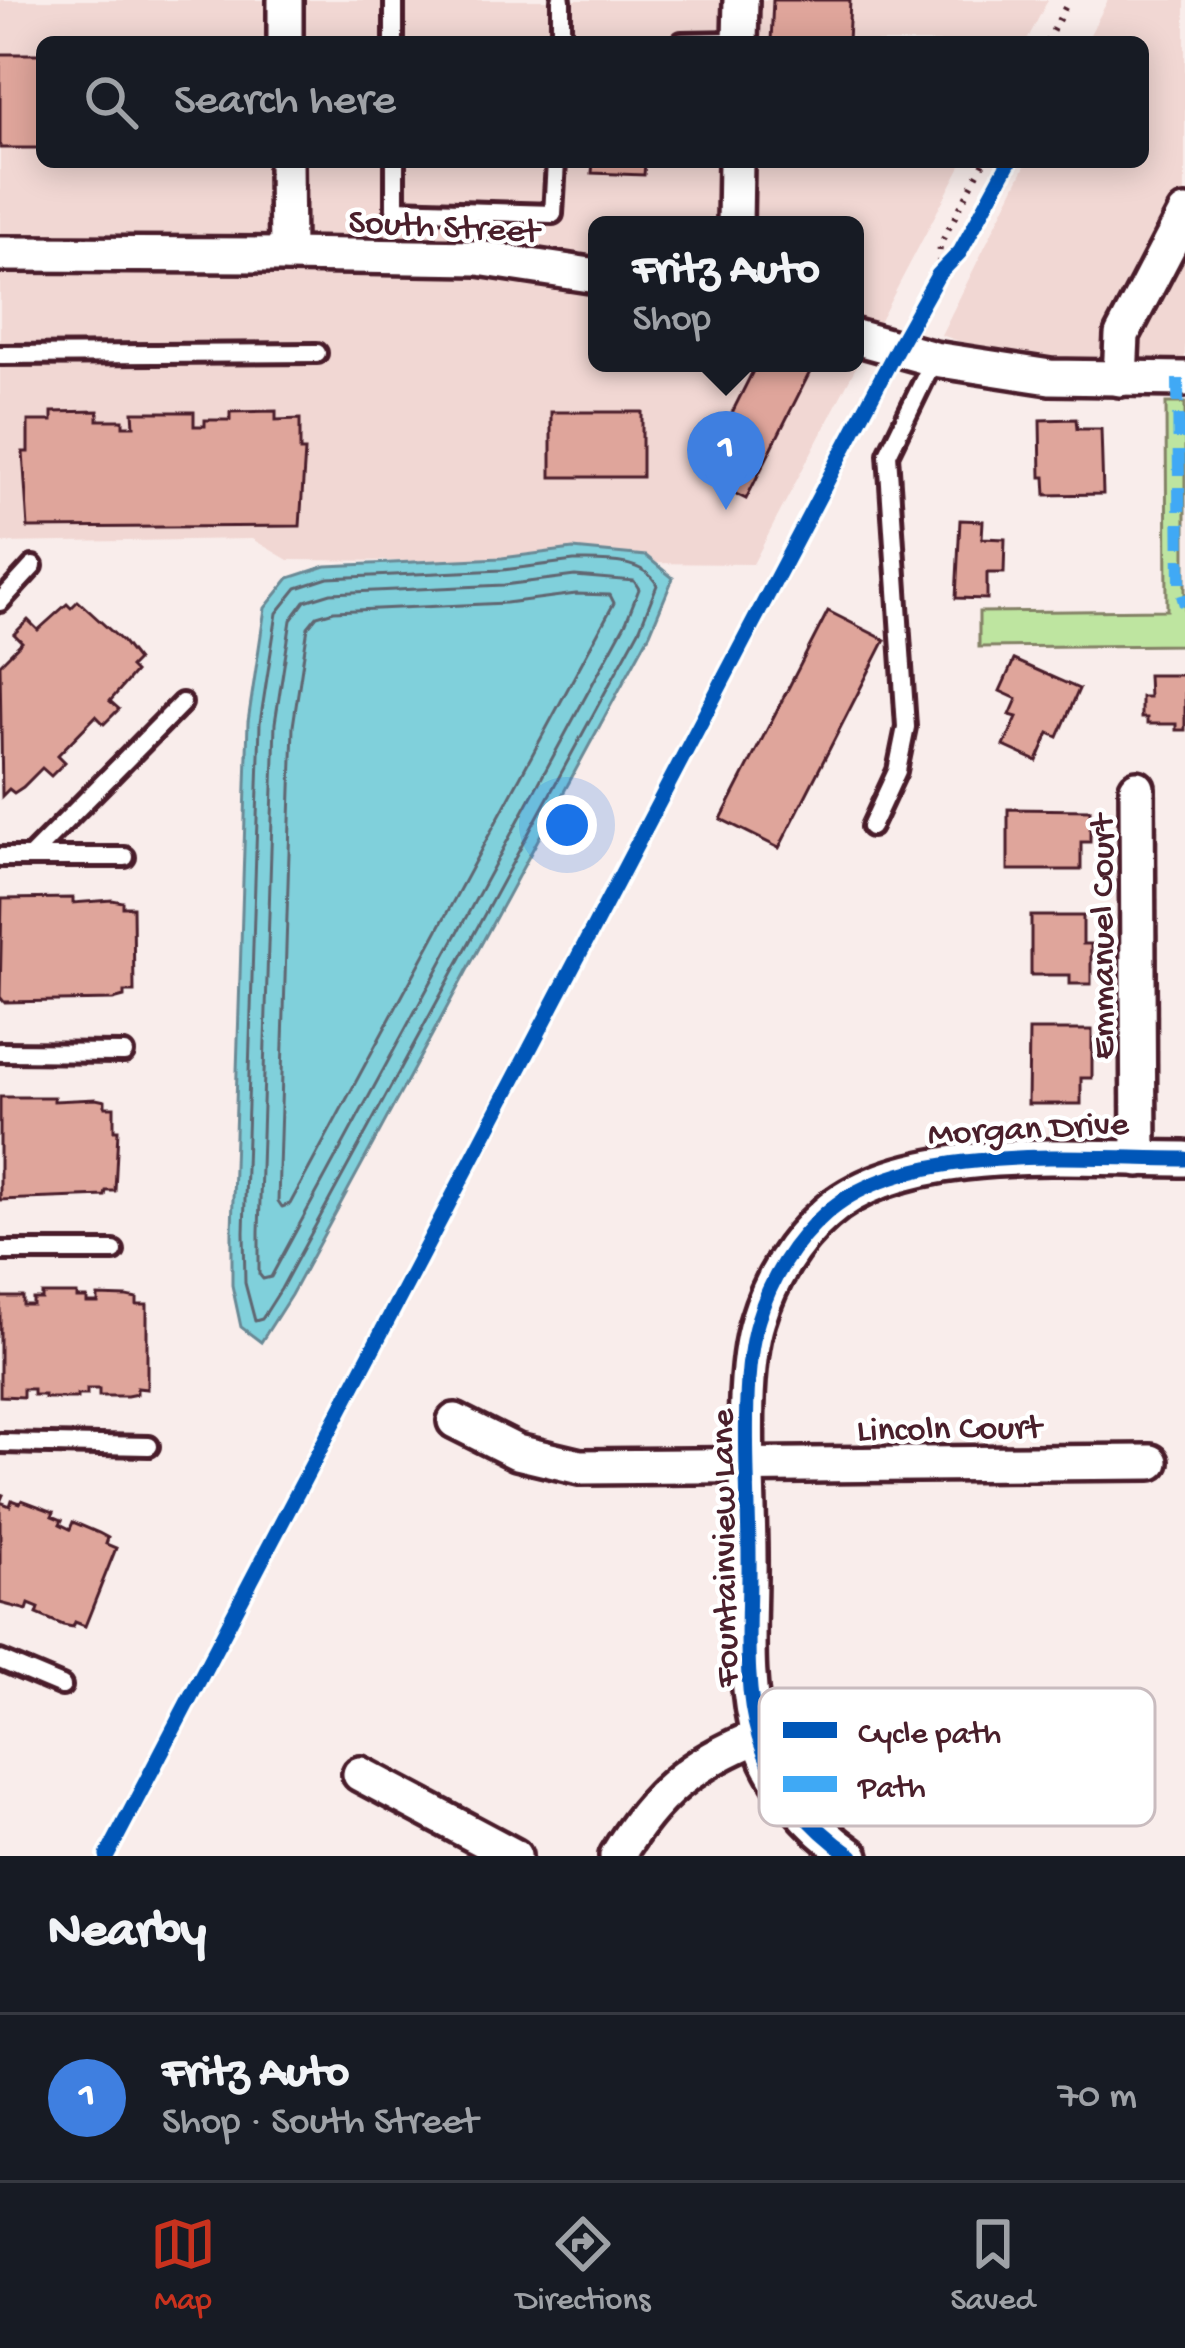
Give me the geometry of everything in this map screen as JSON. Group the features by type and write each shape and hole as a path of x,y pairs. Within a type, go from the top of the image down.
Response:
{"street":[{"path":"285,0 285,36"},
{"path":"740,36 741,0"},
{"path":"286,168 287,255"},
{"path":"735,216 736,168"},
{"path":"1120,379 1122,335 1185,214"},
{"name":"South Street","path":"0,254 478,258 588,275"},
{"path":"864,340 934,359 1050,377 1185,379"},
{"name":"Emmanuel Court","path":"1137,788 1138,1159"},
{"name":"Morgan Drive","path":"775,1279 796,1245 827,1211 877,1181 927,1165 1185,1159"},
{"name":"Fountainview Lane","path":"759,1736 751,1687 748,1466 752,1354 757,1323 775,1279"},
{"name":"Lincoln Court","path":"455,1421 517,1452 580,1467 1151,1462"},
{"path":"616,1856 640,1816 682,1777 725,1750 759,1736"},
{"path":"360,1774 514,1856"},
{"name":"Fountainview Lane","path":"815,1826 852,1856"}],"lane":[{"path":"394,0 394,36"},
{"path":"560,36 561,0"},
{"path":"395,168 395,208 554,214 556,168"},
{"path":"0,355 317,353"},
{"path":"871,827 897,771 905,727 888,454 934,359"},
{"path":"0,602 33,566"},
{"path":"30,857 182,703"},
{"path":"0,857 125,857"},
{"path":"0,1052 124,1054"},
{"path":"0,1251 114,1251"},
{"path":"0,1443 149,1446"},
{"path":"0,1660 62,1685"}],"path":[{"path":"1050,36 1069,0"},
{"path":"938,275 940,244 981,168"},
{"path":"928,292 960,252"}],"shaded area":[{"path":"0,0 1048,0 1029,36 36,36 36,168 960,168 864,352 864,216 588,216 588,372 853,372 753,564 288,560 252,539 0,543"},
{"path":"1108,0 1185,0 1185,362 1091,363 991,352 941,335 1024,168 1149,168 1149,36 1089,36"}],"green space":[{"path":"1166,403 1185,403 1185,645 979,647 979,612 1167,610"}],"water":[{"path":"573,549 646,556 673,578 650,633 291,1295 261,1342 241,1327 232,1285 232,1231 248,722 265,608 289,578 326,566 502,558"}],"building":[{"path":"773,0 850,0 848,36 771,36"},
{"path":"0,54 36,54 36,148 0,148"},
{"path":"592,168 645,168 644,175 592,173"},
{"path":"752,372 810,372 746,499 700,476"},
{"path":"98,411 98,420 123,420 123,426 134,426 133,412 194,412 194,426 205,426 205,420 230,420 230,412 276,411 276,420 300,419 300,451 305,451 300,526 28,528 23,452 28,452 28,421 52,421 52,412"},
{"path":"551,412 642,412 642,477 551,477"},
{"path":"1076,419 1077,429 1101,429 1103,494 1046,495 1040,420"},
{"path":"960,520 983,521 982,538 1005,539 1004,573 987,573 987,599 956,598"},
{"path":"78,601 123,642 137,660 130,667 135,672 110,701 119,709 104,724 96,716 58,755 65,762 51,776 42,768 23,787 14,793 9,789 2,796 0,664 22,642 14,634 28,620 38,630 67,604 71,608"},
{"path":"828,611 885,640 779,848 721,819"},
{"path":"1014,660 1079,689 1058,737 1049,733 1037,761 1004,746 1017,717 1010,715 1017,699 1000,691"},
{"path":"1148,675 1185,675 1185,730 1176,730 1176,724 1147,724 1147,718 1141,718 1141,697 1149,697"},
{"path":"1008,809 1090,810 1090,842 1081,842 1081,870 1008,870"},
{"path":"73,898 73,903 112,900 133,907 134,992 113,1000 4,1002 0,997 2,899"},
{"path":"1031,916 1083,916 1083,944 1091,944 1091,984 1070,984 1070,975 1031,975"},
{"path":"1029,1030 1092,1030 1092,1078 1081,1078 1081,1104 1028,1104"},
{"path":"0,1097 96,1099 105,1101 105,1107 114,1107 114,1130 118,1130 115,1191 106,1191 105,1196 0,1200"},
{"path":"42,1294 77,1294 77,1298 87,1298 87,1303 98,1303 98,1296 127,1297 137,1299 137,1305 147,1305 147,1389 137,1388 137,1394 127,1396 99,1396 99,1389 87,1389 87,1395 77,1398 44,1398 33,1395 33,1389 23,1389 23,1397 0,1396 0,1297 23,1297 23,1305 33,1305 33,1299 42,1299"},
{"path":"12,1500 22,1500 54,1512 60,1524 70,1529 73,1522 99,1533 108,1538 106,1544 116,1548 85,1626 63,1625 37,1614 39,1608 29,1604 27,1610 0,1603 0,1502 10,1506"}],"marked path":[{"path":"1178,379 1180,589 1185,605"}],"cycle path":[{"path":"107,1856 897,348 938,275 960,252 1006,168"},
{"path":"759,1737 748,1647 749,1373 758,1320 793,1249 825,1214 859,1191 900,1175 996,1159 1185,1159"},
{"path":"816,1826 852,1856"}],"place":[{"name":"Fritz Auto","path":"726,510"}]}
